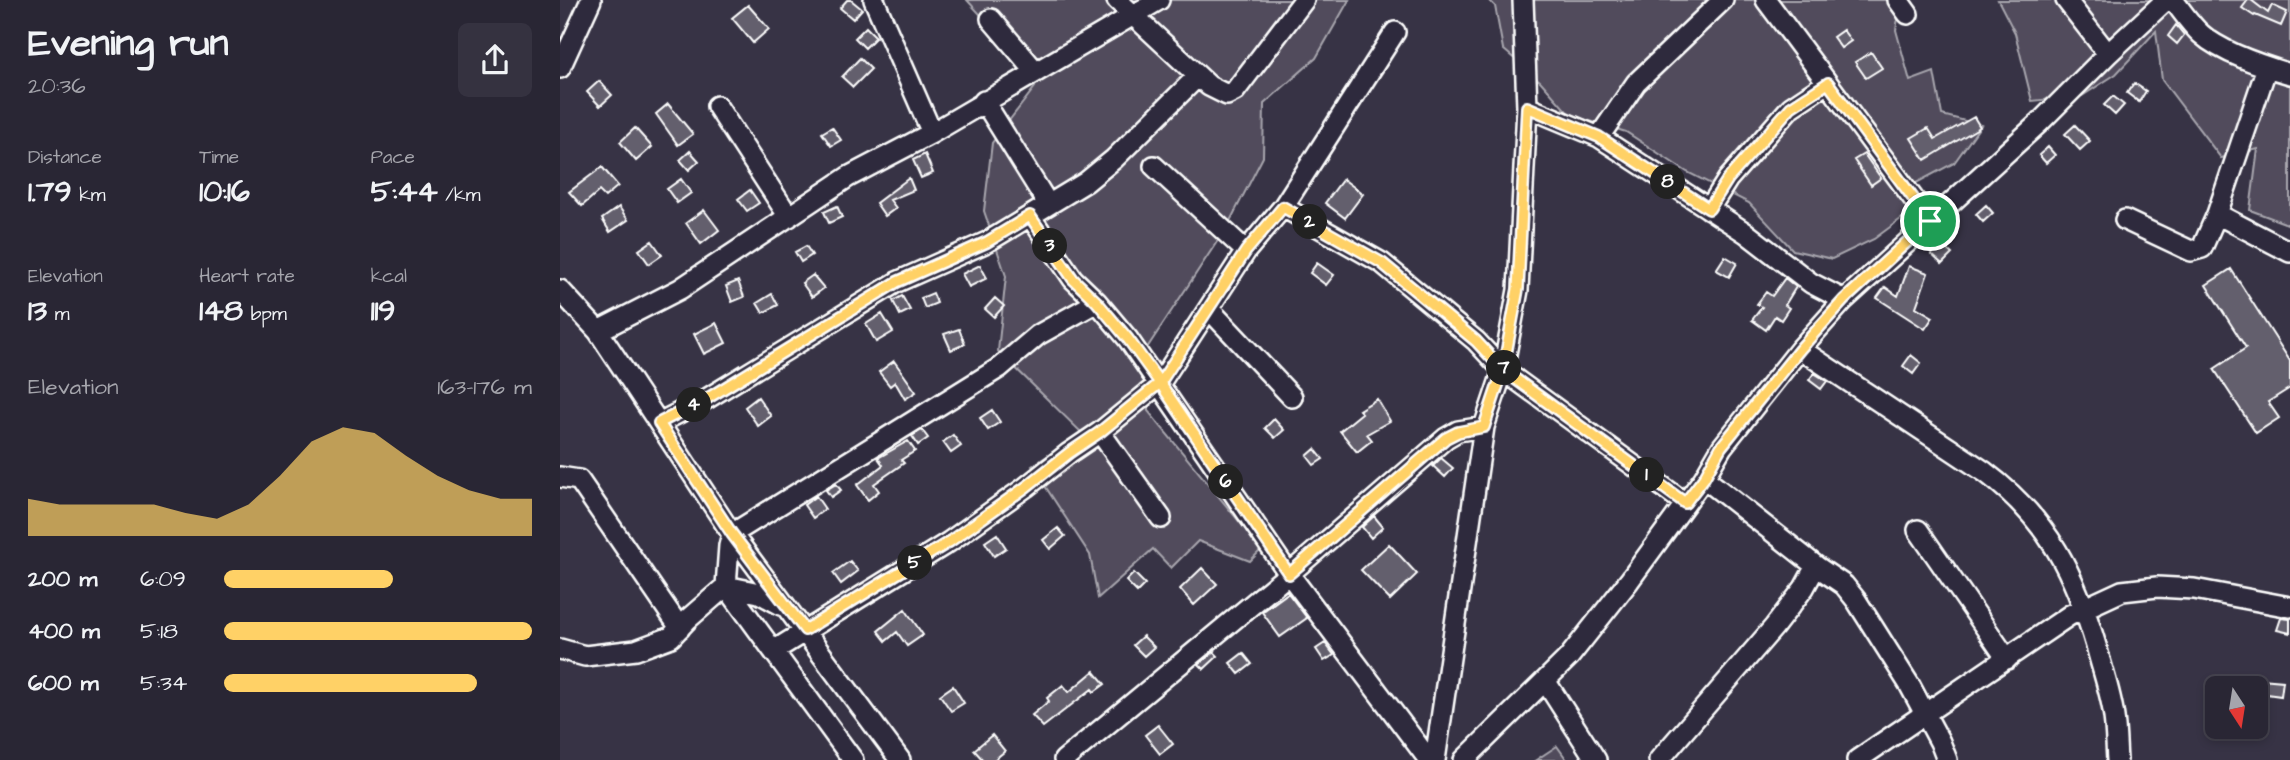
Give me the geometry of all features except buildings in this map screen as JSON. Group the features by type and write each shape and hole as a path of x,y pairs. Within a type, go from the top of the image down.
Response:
{"street":[{"path":"560,68 591,0"},
{"path":"874,0 932,133"},
{"path":"1117,0 1209,86 1227,95 1235,91 1304,0"},
{"path":"598,331 680,289 848,177 932,133 1159,0"},
{"path":"1435,760 1484,427 1503,370 1518,289 1527,107 1523,0"},
{"path":"1599,137 1636,83 1723,0"},
{"path":"1766,0 1930,221"},
{"path":"2066,0 2108,54"},
{"path":"1464,760 1546,682 1595,626 1704,478 1721,447 1800,349 1844,300 2039,123 2166,0"},
{"path":"2173,0 2210,41 2267,67 2290,74"},
{"path":"991,19 1036,72"},
{"path":"775,650 949,542 1100,432 1160,383 1246,251 1283,207 1395,32"},
{"path":"2125,220 2191,251 2202,248 2217,214 2267,67"},
{"path":"659,423 708,398 897,282 987,242 1086,181 1114,159 1198,76"},
{"path":"1709,209 1728,179 1791,107 1828,83"},
{"path":"984,101 1048,204"},
{"path":"716,106 789,217"},
{"path":"1527,107 1599,137 1746,233 1811,283 1844,300"},
{"path":"1154,166 1246,251"},
{"path":"1283,207 1382,263 1476,341 1503,370 1685,503"},
{"path":"2217,214 2290,253"},
{"path":"1030,216 1073,279 1097,302 1128,339 1289,574 1429,760"},
{"path":"560,289 598,331 732,534 900,760"},
{"path":"853,760 726,586 732,534 999,368 1038,335 1097,302"},
{"path":"1209,309 1292,397"},
{"path":"1800,349 2008,489 2024,506 2061,555 2085,607 2110,698 2117,760"},
{"path":"1064,760 1289,574 1446,438 1458,432 1484,427"},
{"path":"1100,432 1161,519"},
{"path":"560,477 579,480 680,628"},
{"path":"1704,478 1844,586 1856,600 1909,684 1947,760"},
{"path":"1918,530 2007,659"},
{"path":"1659,760 1774,627 1804,588 1816,566"},
{"path":"560,649 585,656 636,650 671,638 726,586"},
{"path":"726,586 759,593 789,609"},
{"path":"1857,760 1924,712 2085,607 2122,591 2157,587 2194,589 2290,607"},
{"path":"1546,682 1597,760"}],"shaded area":[{"path":"967,0 1349,0 1316,58 1264,104 1263,157 1228,225 1147,348 1148,411 1262,549 1250,561 1198,541 1171,568 1153,549 1098,598 1090,555 1032,466 1082,433 998,351 1006,276 984,211 992,143 1035,87"},
{"path":"1489,0 1901,0 1896,30 1910,81 1934,72 1942,115 1981,125 1954,163 1914,184 1913,210 1874,239 1832,259 1793,250 1749,203 1687,172 1626,132 1570,115 1541,82 1503,49 1495,6"},
{"path":"1998,0 2290,0 2290,225 2250,210 2258,149 2221,158 2162,80 2156,31 2116,74 2082,96 2032,101 2015,33"},
{"path":"1557,746 1567,760 1536,760"}],"route":[{"path":"1930,221 1828,83 1791,107 1728,179 1709,209 1599,137 1527,107 1524,213 1518,289 1503,370 1484,427 1458,432 1446,438 1289,574 1160,383 1100,432 949,542 805,630 732,534 659,423 708,398 897,282 987,242 1030,216 1073,279 1097,302 1128,339 1160,383 1246,251 1283,207 1382,263 1476,341 1503,370 1685,503 1704,478 1721,447 1800,349 1844,300 1930,221"}]}
